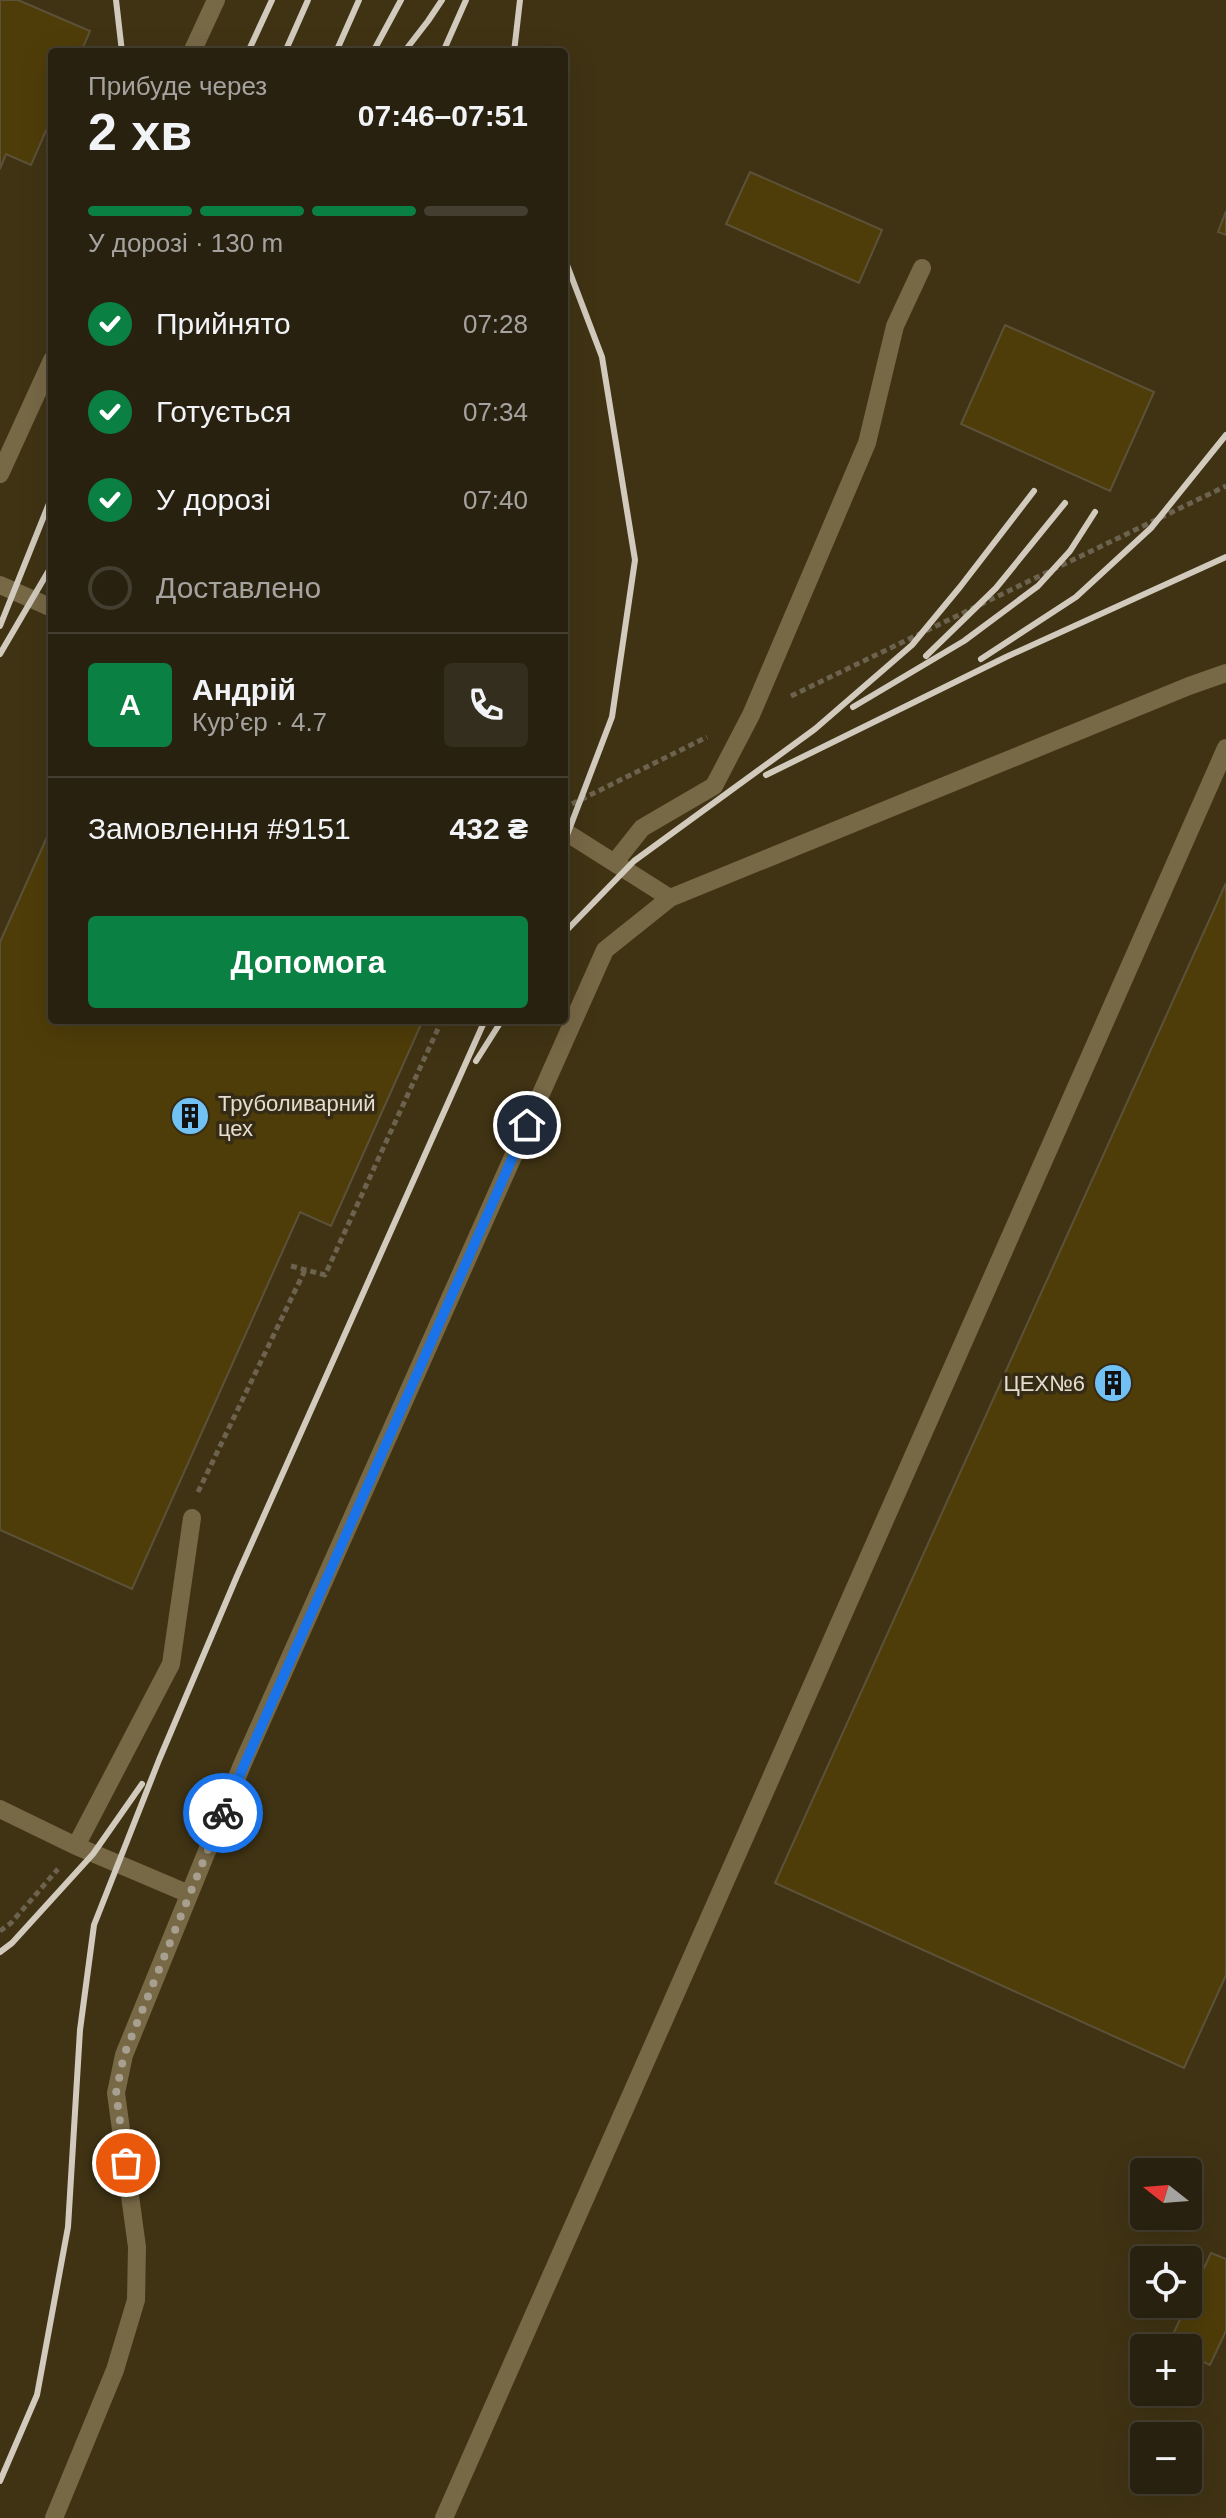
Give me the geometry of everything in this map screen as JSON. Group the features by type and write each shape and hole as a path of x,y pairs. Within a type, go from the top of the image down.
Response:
{"lane":[{"path":"194,48 216,0"},
{"path":"615,862 642,828 714,786 751,715 867,443 895,326 922,268"},
{"path":"0,474 48,369"},
{"path":"0,585 48,606"},
{"path":"54,2518 115,2370 136,2300 137,2247 116,2093 124,2055 249,1750 605,950 670,898 1226,673"},
{"path":"444,2518 1226,748"},
{"path":"568,833 670,898"},
{"path":"76,1846 171,1664 192,1518"},
{"path":"0,1809 76,1846 189,1894"}],"path":[{"path":"751,715 1226,486"},
{"path":"568,805 709,736"},
{"path":"291,1266 325,1275 440,1024"},
{"path":"192,1518 196,1496 305,1270"},
{"path":"0,1931 11,1923 76,1846"}],"shaded area":[{"path":"0,0 1226,0 1226,2518 0,2518"}],"building":[{"path":"0,0 18,0 90,31 83,48 48,48 48,126 31,165 6,154 0,169"},
{"path":"750,172 882,230 859,283 726,224"},
{"path":"1226,211 1226,235 1218,232"},
{"path":"1005,325 1154,392 1110,491 961,424"},
{"name":"Труболиварний цех","path":"48,835 48,1024 421,1024 331,1226 300,1212 132,1589 0,1530 0,942"},
{"name":"ЦЕХ№6","path":"1226,883 1226,1975 1184,2068 775,1883"},
{"path":"1211,2253 1226,2259 1226,2331 1210,2365 1202,2361 1202,2334 1173,2334 1181,2318 1202,2318 1202,2272"}],"railway":[{"path":"116,0 122,48"},
{"path":"250,48 272,0"},
{"path":"287,48 308,0"},
{"path":"338,48 359,0"},
{"path":"375,48 401,0"},
{"path":"407,48 442,0"},
{"path":"445,48 466,0"},
{"path":"514,48 520,0"},
{"path":"568,268 602,357 635,560 612,717 568,832"},
{"path":"981,659 1076,597 1151,528 1226,435"},
{"path":"568,929 634,861 815,729 912,645 1034,491"},
{"path":"926,656 996,588 1065,503"},
{"path":"0,626 48,506"},
{"path":"853,707 964,641 1038,586 1070,551 1095,512"},
{"path":"766,775 1006,657 1226,557"},
{"path":"0,654 48,572"},
{"path":"0,2481 37,2395 68,2227 80,2030 94,1925 159,1760 237,1576 483,1024"},
{"path":"476,1061 499,1024"},
{"path":"0,1952 12,1943 93,1854 142,1784"}],"way so far":[{"path":"126,2163 116,2093 124,2055 223,1813"}],"place":[{"name":"Труболиварний цех","path":"190,1116"},
{"name":"ЦЕХ№6","path":"1113,1383"}],"route":[{"path":"223,1813 527,1125"}]}
